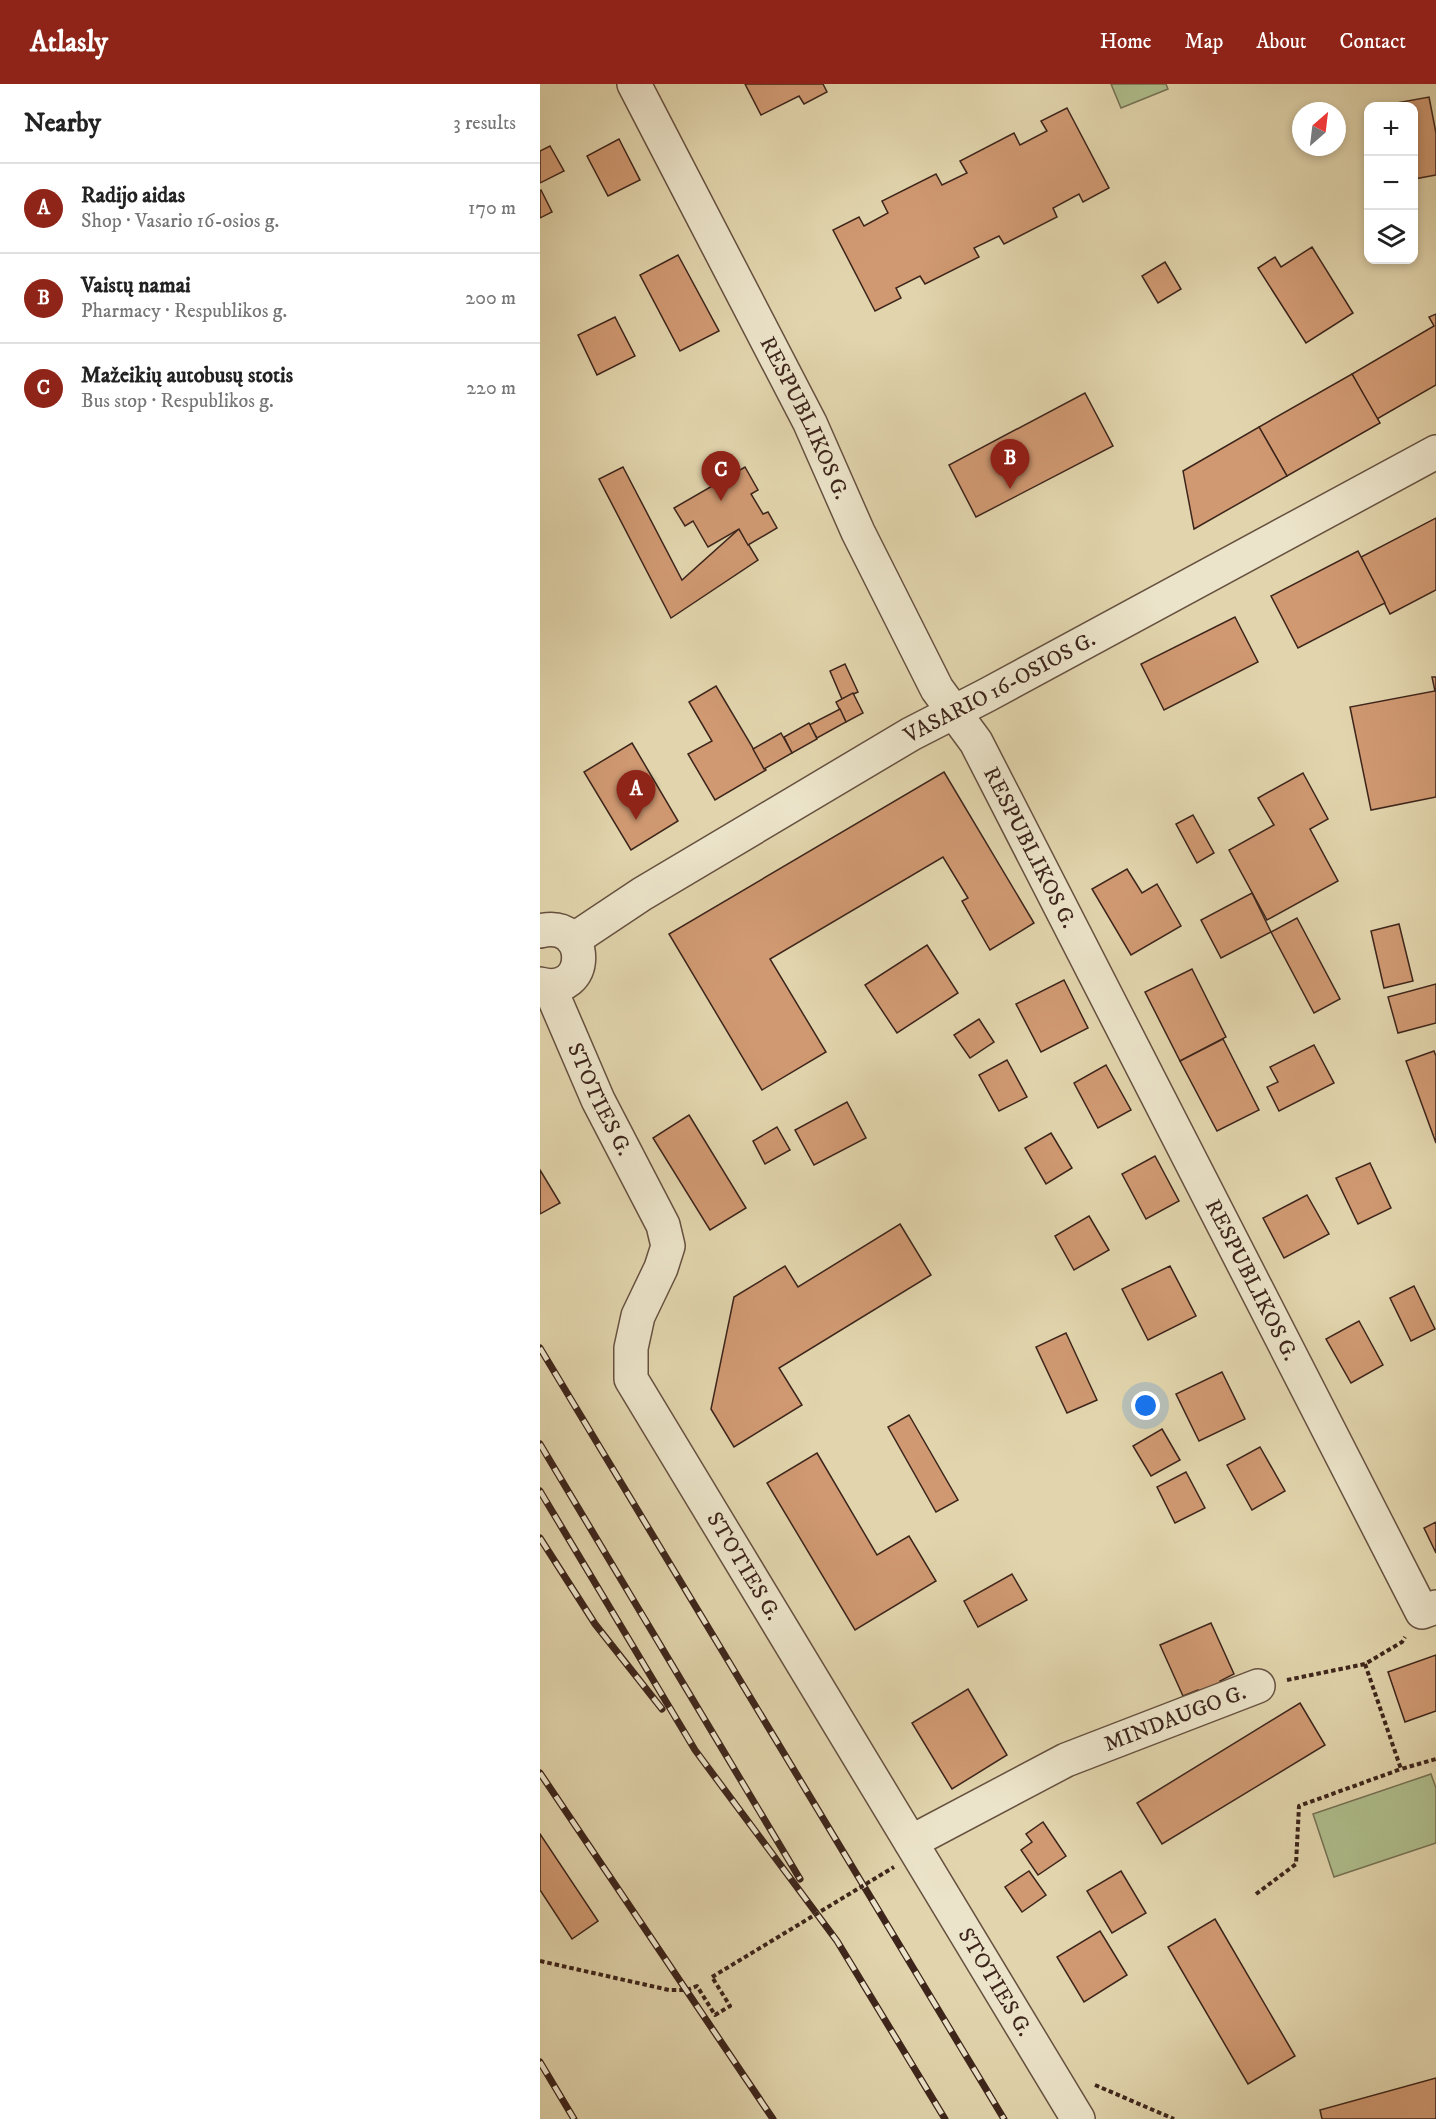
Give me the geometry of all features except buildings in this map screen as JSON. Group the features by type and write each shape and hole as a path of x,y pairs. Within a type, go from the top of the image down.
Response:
{"street":[{"name":"RESPUBLIKOS G.","path":"634,84 810,423 858,532 937,688 976,742 1429,1610"},
{"name":"VASARIO 16-OSIOS G.","path":"573,940 642,894 911,734 1436,452"},
{"path":"540,932 558,930 573,940 580,957 574,975 567,982 558,986 544,985"},
{"name":"STOTIES G.","path":"544,985 598,1100 663,1225 668,1246 661,1268 638,1316 632,1348 631,1379 902,1854 1078,2119"},
{"name":"MINDAUGO G.","path":"902,1854 1066,1760 1258,1686"}],"path":[{"name":"MINDAUGO G.","path":"1258,1686 1365,1664 1402,1642 1429,1610"},
{"path":"1365,1664 1401,1769"},
{"path":"1256,1894 1296,1863 1299,1806 1401,1769 1436,1759"},
{"path":"540,1961 669,1990 697,1986 715,2015 730,2006 712,1977 902,1854"},
{"path":"1088,2082 1174,2119"}],"green space":[{"path":"1111,84 1166,84 1168,89 1121,108"},
{"path":"1431,1774 1436,1788 1436,1843 1334,1877 1313,1814"}],"railway":[{"path":"540,1348 1004,2119"},
{"path":"540,1444 800,1879"},
{"path":"540,1491 695,1750 837,1941 945,2119"},
{"path":"540,1538 595,1624 662,1709"},
{"path":"540,1773 773,2119"},
{"path":"540,2062 574,2119"}],"place":[{"name":"Vaistų namai","path":"1010,489"},
{"name":"Mažeikių autobusų stotis","path":"721,501"},
{"name":"Radijo aidas","path":"636,820"}]}
